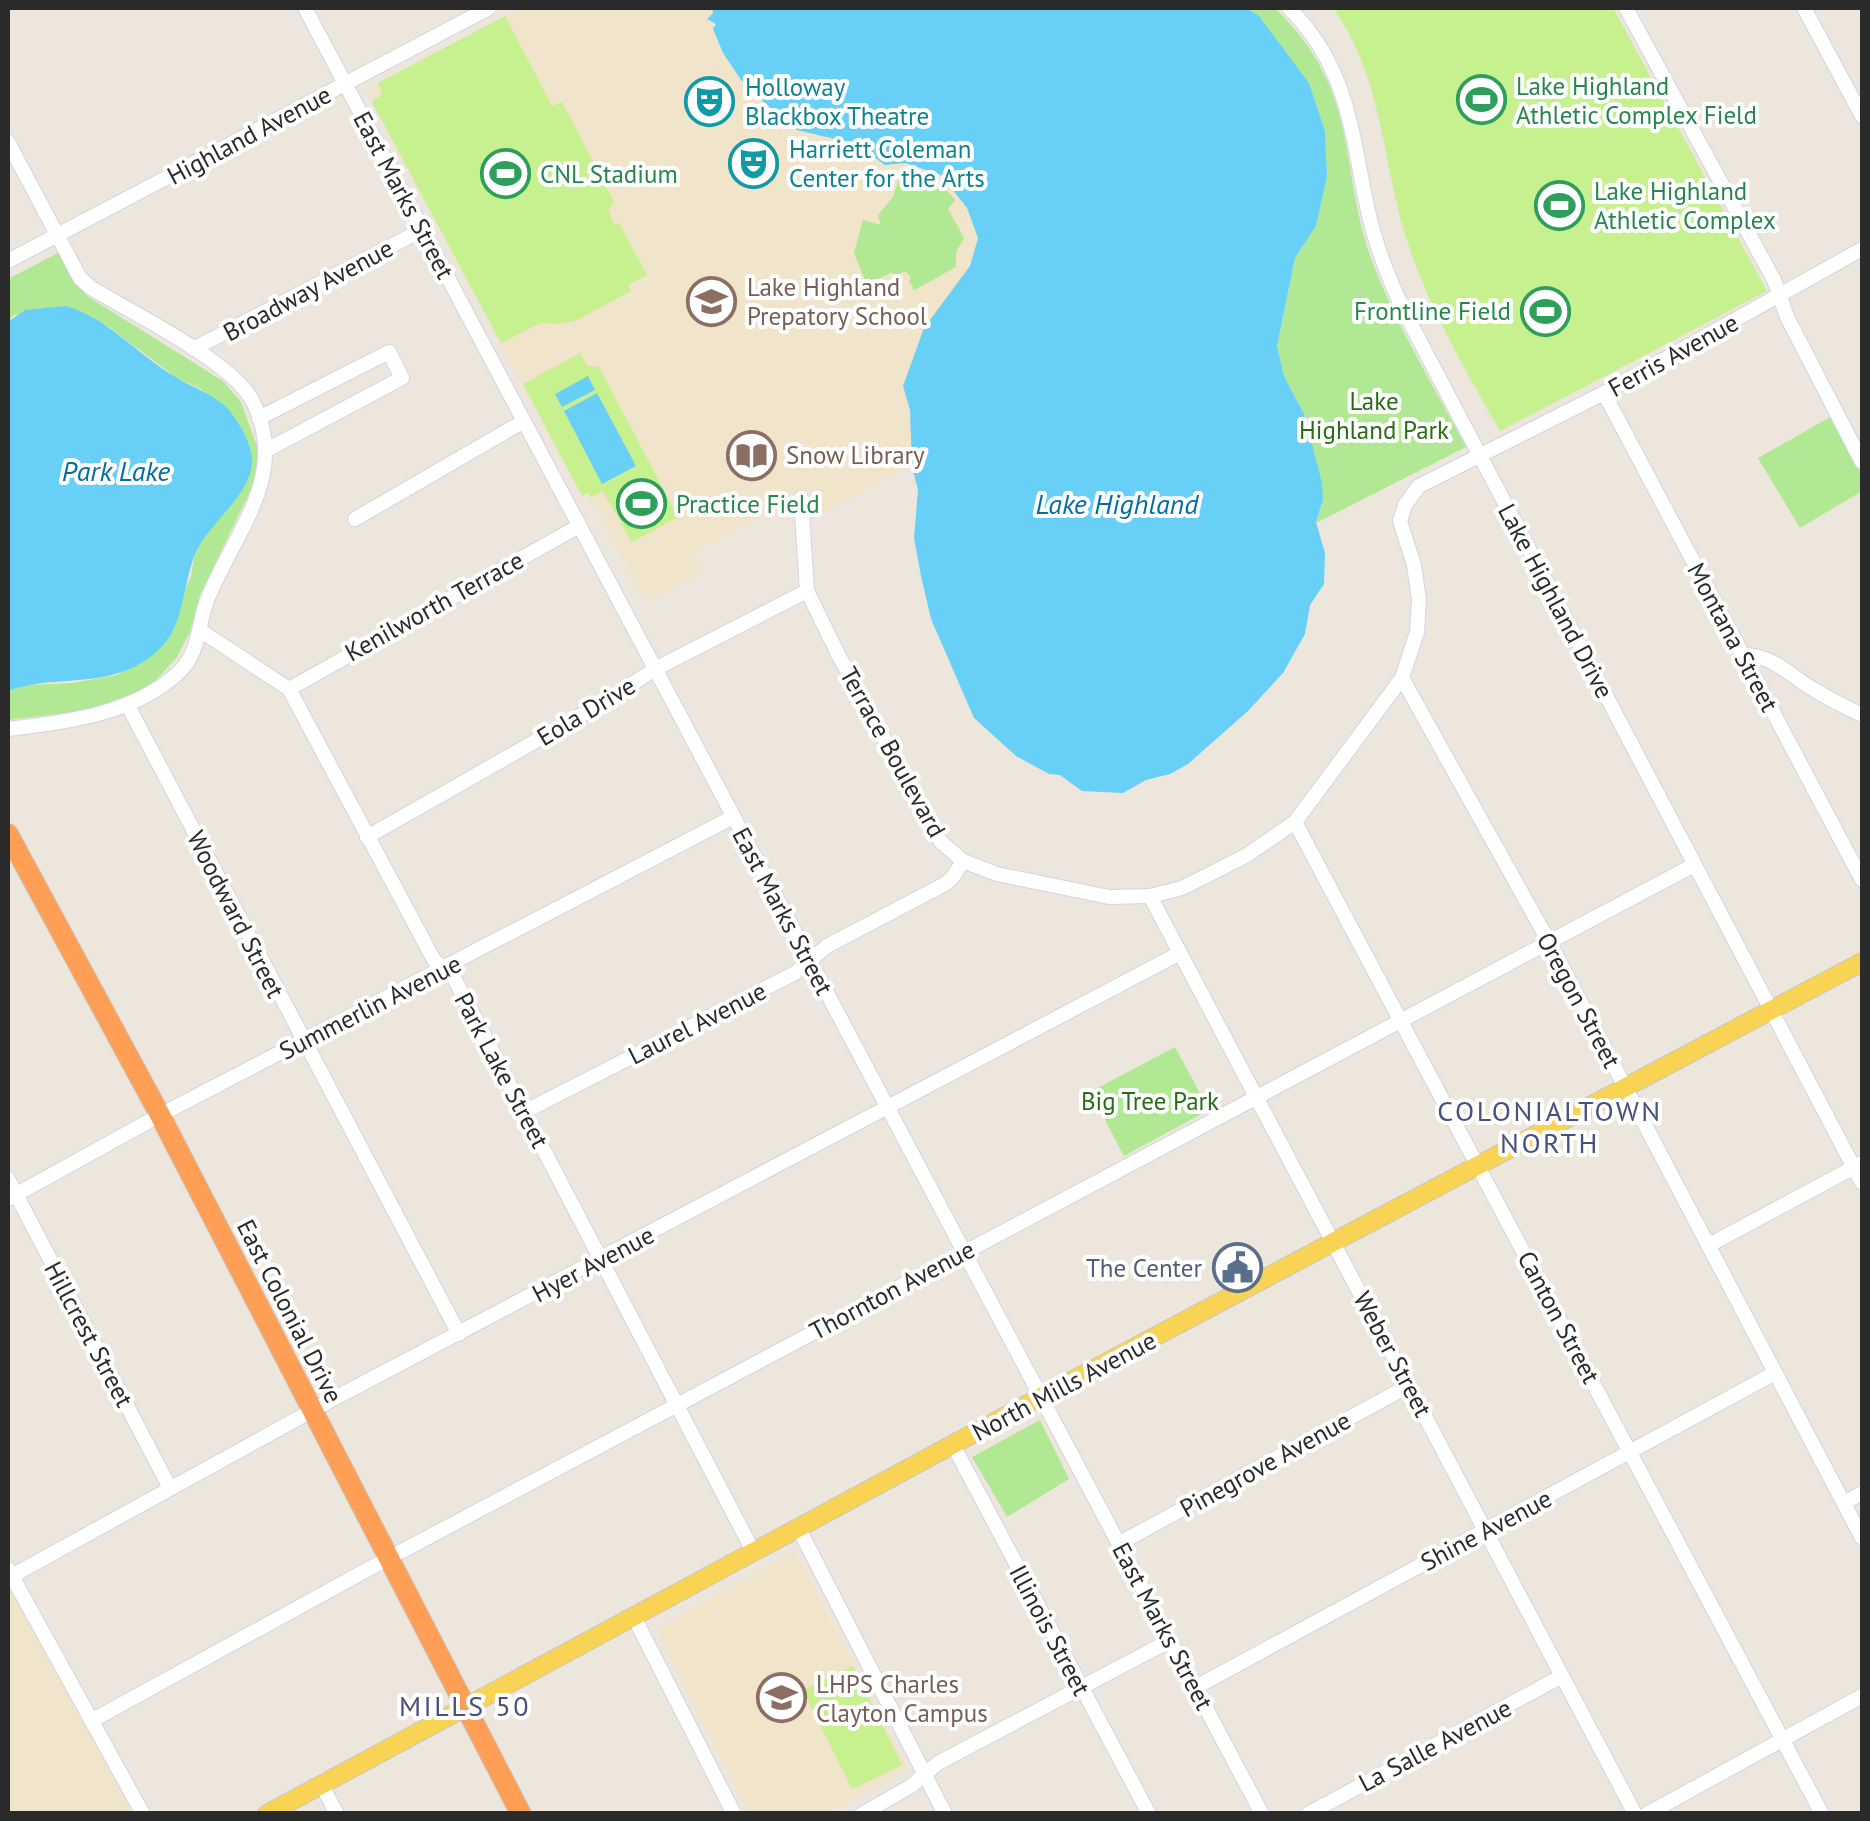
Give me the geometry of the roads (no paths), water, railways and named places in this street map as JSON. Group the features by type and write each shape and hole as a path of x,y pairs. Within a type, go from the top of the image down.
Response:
{"highway":[{"name":"East Colonial Drive","path":"8,834 160,1114 521,1814"}],"main road":[{"name":"North Mills Avenue","path":"267,1814 633,1615 1862,962"}],"street":[{"name":"East Marks Street","path":"305,8 1260,1813"},
{"name":"Lake Highland Drive","path":"1289,8 1324,51 1341,86 1380,257 1405,312 1771,1010 1858,1165 1862,1183"},
{"path":"1626,8 1774,280 1862,462"},
{"path":"1804,8 1856,91 1862,116"},
{"name":"Highland Avenue","path":"8,261 480,10"},
{"path":"8,142 80,278 238,381 259,418 265,451 265,468 255,504 204,606 202,631 192,656 178,673 127,704 72,721 8,729"},
{"name":"Broadway Avenue","path":"193,349 422,230"},
{"name":"Ferris Avenue","path":"1481,457 1604,394 1862,249"},
{"path":"259,418 389,352 402,378 265,451"},
{"name":"Montana Street","path":"1604,394 1744,656 1857,855 1862,880"},
{"path":"355,519 524,421"},
{"name":"Terrace Boulevard","path":"801,498 807,591 940,841 964,861 997,874 1109,897 1150,896 1182,888 1210,874 1295,822 1402,678 1418,632 1414,565 1400,521 1405,505 1419,486 1481,457"},
{"name":"Kenilworth Terrace","path":"289,689 579,526"},
{"name":"Eola Drive","path":"368,837 655,670 807,591"},
{"name":"Park Lake Street","path":"202,631 289,689 434,960 454,978 753,1551"},
{"path":"1744,656 1761,655 1810,688 1862,715"},
{"name":"Oregon Street","path":"1402,678 1549,942 1862,1538"},
{"name":"Woodward Street","path":"127,704 459,1334"},
{"name":"Summerlin Avenue","path":"12,1197 160,1114 733,818"},
{"name":"Canton Street","path":"1295,822 1822,1814"},
{"name":"Laurel Avenue","path":"524,1112 795,973 827,946 945,884 964,861"},
{"name":"Thornton Avenue","path":"92,1721 389,1558 1694,864"},
{"name":"Weber Street","path":"1150,896 1636,1814"},
{"name":"Hyer Avenue","path":"9,1574 1180,952"},
{"path":"1708,1246 1858,1165"},
{"name":"Hillcrest Street","path":"8,1180 12,1197 170,1488"},
{"name":"Shine Avenue","path":"1196,1688 1776,1373"},
{"name":"Pinegrove Avenue","path":"1120,1543 1410,1385"},
{"name":"Illinois Street","path":"953,1445 1148,1814"},
{"path":"1844,1503 1862,1493"},
{"path":"798,1527 945,1814"},
{"path":"9,1574 144,1814"},
{"path":"633,1615 734,1814"},
{"path":"862,1814 911,1786 938,1763 1170,1640"},
{"name":"La Salle Avenue","path":"1308,1814 1562,1676"},
{"path":"1647,1814 1862,1696"},
{"path":"321,1784 337,1814"}],"water":[{"name":"Lake Highland","path":"712,8 1247,8 1259,16 1309,83 1325,131 1327,177 1316,226 1295,258 1277,346 1284,376 1304,414 1322,483 1323,500 1316,522 1325,553 1324,584 1310,605 1305,634 1283,673 1248,711 1188,764 1123,793 1082,791 1060,775 1049,774 1016,756 974,718 931,619 921,576 914,538 918,490 912,467 910,410 903,386 924,328 970,266 978,238 967,208 941,175 905,163 885,165 856,144 797,130 785,122 741,80 723,53 713,29 716,24 707,19"},
{"name":"Park Lake","path":"66,306 96,319 160,367 221,403 244,433 252,462 245,486 196,552 177,620 164,645 136,666 118,673 8,691 8,322 25,310"},
{"path":"588,376 595,390 562,407 555,394"},
{"path":"597,393 636,466 602,484 564,411"}],"place":[{"name":"Lake Highland Athletic Complex Field","path":"1481,100"},
{"name":"Holloway Blackbox Theatre","path":"710,101"},
{"name":"Harriett Coleman Center for the Arts","path":"754,163"},
{"name":"CNL Stadium","path":"505,174"},
{"name":"Lake Highland Athletic Complex","path":"1559,205"},
{"name":"Lake Highland Prepatory School","path":"712,301"},
{"name":"Frontline Field","path":"1546,311"},
{"name":"Snow Library","path":"751,455"},
{"name":"Practice Field","path":"641,504"},
{"name":"The Center","path":"1237,1268"},
{"name":"LHPS Charles Clayton Campus","path":"781,1698"}],"district":[{"name":"COLONIALTOWN NORTH","path":"1550,1126"},
{"name":"MILLS 50","path":"465,1705"}],"park label":[{"name":"Lake Highland Park","path":"1374,416"},
{"name":"Big Tree Park","path":"1150,1101"}]}
